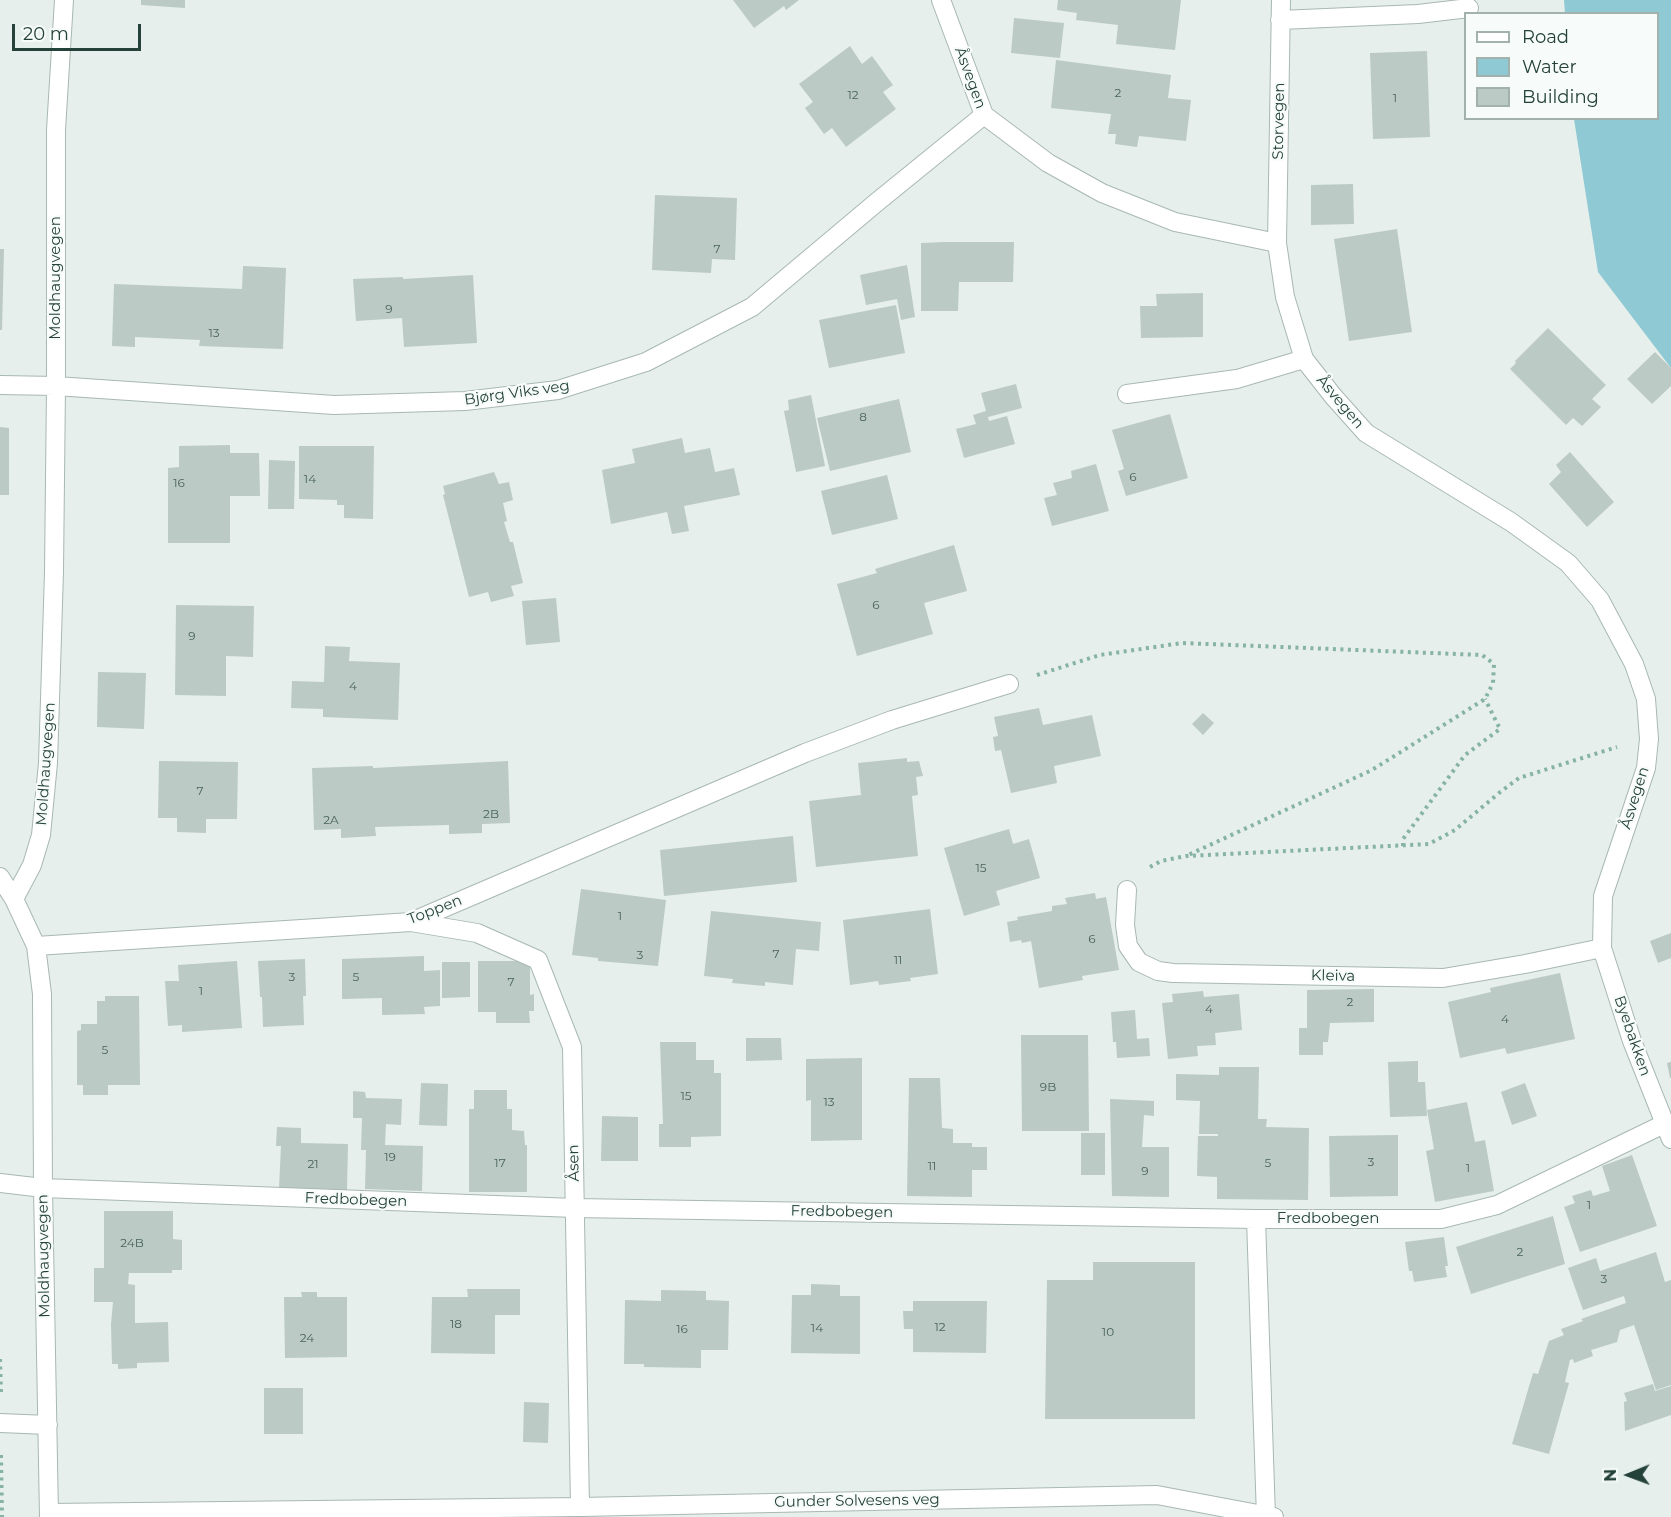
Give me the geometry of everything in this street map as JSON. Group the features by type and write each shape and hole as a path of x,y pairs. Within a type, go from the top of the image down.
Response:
{"street":[{"name":"Moldhaugvegen","path":"49,1515 42,994 36,946 14,899 32,865 41,835 48,763 54,572 56,130 64,0"},
{"name":"Åsvegen","path":"941,0 984,115 1048,164 1102,193 1175,222 1277,243 1285,297 1304,359 1366,433 1511,522 1568,563 1600,600 1634,664 1646,699 1650,739 1646,768 1603,896 1602,948"},
{"name":"Storvegen","path":"1277,243 1281,0"},
{"path":"1280,20 1418,14 1468,8"},
{"name":"Bjørg Viks veg","path":"0,385 56,386 334,405 465,401 558,390 646,363 752,308 877,201 984,115"},
{"path":"1127,394 1237,379 1304,359"},
{"name":"Toppen","path":"36,946 411,922 805,753 892,720 1009,684"},
{"path":"0,877 14,899"},
{"name":"Kleiva","path":"1127,890 1125,925 1128,946 1139,962 1158,971 1173,973 1443,978 1602,948"},
{"name":"Åsen","path":"411,922 477,933 538,960 572,1047 580,1507"},
{"name":"Byebakken","path":"1602,948 1632,1041 1668,1131"},
{"name":"Fredbobegen","path":"0,1183 43,1188 575,1208 1256,1219 1441,1219 1497,1205 1668,1131"},
{"name":"Gunder Solvesens veg","path":"49,1515 1157,1495 1269,1517 1256,1219"},
{"path":"0,1423 48,1425"}],"path":[{"path":"1009,684 1100,655 1182,643 1482,655 1494,664 1493,683 1485,699 1372,770 1186,856"},
{"path":"1403,846 1402,839 1465,755 1500,729 1485,699"},
{"path":"1127,890 1133,877 1161,861 1186,856 1428,844 1455,830 1519,778 1595,755"}],"water":[{"path":"1564,0 1671,0 1671,368 1598,272 1574,120 1659,120 1659,12 1565,12"}],"building":[{"path":"141,0 185,0 185,8 141,5"},
{"path":"733,0 799,0 786,10 784,6 754,28"},
{"path":"1058,0 1181,0 1175,50 1116,44 1118,25 1076,20 1077,13 1057,10"},
{"path":"1014,18 1064,23 1060,58 1011,53"},
{"path":"850,46 862,64 872,56 893,85 883,92 896,109 846,147 832,128 824,134 805,108 813,102 799,84"},
{"path":"1427,51 1430,137 1373,139 1370,53"},
{"path":"1056,60 1171,75 1168,98 1191,100 1186,141 1139,136 1137,147 1115,144 1116,134 1108,134 1111,114 1051,108"},
{"path":"1353,184 1354,224 1311,225 1311,185"},
{"path":"655,195 737,198 735,260 712,259 711,273 652,270"},
{"path":"1397,229 1412,332 1349,341 1334,239"},
{"path":"1014,242 1013,282 959,282 958,311 921,311 921,243"},
{"path":"0,249 4,249 2,330 0,330"},
{"path":"907,265 915,317 901,320 897,299 866,305 860,275"},
{"path":"243,266 286,268 283,349 199,346 200,340 135,337 135,347 112,346 114,284 242,289"},
{"path":"473,275 477,343 404,347 402,318 356,321 353,279"},
{"path":"1203,293 1203,337 1141,338 1140,306 1157,306 1156,294"},
{"path":"896,305 905,353 829,368 819,320"},
{"path":"1548,328 1606,385 1592,399 1601,407 1582,426 1573,418 1566,425 1510,369"},
{"path":"1655,352 1671,368 1671,386 1652,404 1627,379"},
{"path":"1016,384 1022,408 988,417 989,421 1007,416 1015,444 964,458 956,429 976,424 973,415 986,411 981,393"},
{"path":"811,395 825,466 796,472 784,411 789,410 788,400"},
{"path":"899,399 911,452 830,471 817,418"},
{"path":"1170,414 1188,478 1126,496 1118,471 1124,469 1112,430"},
{"path":"0,427 9,428 9,495 0,495"},
{"path":"682,438 685,453 710,448 715,472 734,468 740,495 684,506 689,531 672,534 667,512 611,524 602,470 635,463 632,449"},
{"path":"230,445 230,453 259,453 260,496 230,496 230,543 168,543 168,468 179,467 179,446"},
{"path":"299,446 374,446 373,519 344,518 344,505 337,505 337,500 299,499"},
{"path":"1570,452 1614,502 1587,527 1549,484 1561,472 1556,465"},
{"path":"269,460 295,461 294,509 268,509"},
{"path":"1096,464 1109,511 1052,526 1044,498 1057,495 1053,483 1072,478 1071,471"},
{"path":"494,472 499,484 509,482 513,500 503,503 507,521 504,522 510,542 513,542 523,583 511,586 514,596 491,602 488,592 469,597 443,495 445,494 443,486"},
{"path":"887,475 898,519 832,535 821,491"},
{"path":"954,545 967,591 924,603 933,634 857,656 837,584 877,573 875,569"},
{"path":"556,598 560,642 526,645 522,601"},
{"path":"176,605 254,606 253,657 226,656 226,696 175,695"},
{"path":"325,646 350,647 349,661 400,663 398,720 323,717 323,709 291,708 292,681 324,682"},
{"path":"98,672 146,673 144,729 97,727"},
{"path":"1039,708 1043,725 1092,715 1101,756 1054,766 1057,783 1011,793 1001,750 995,751 993,737 998,736 994,717"},
{"path":"1203,713 1214,723 1203,735 1192,724"},
{"path":"907,758 907,762 919,761 923,776 916,777 918,795 912,796 918,856 816,867 809,801 861,795 858,763"},
{"path":"159,761 238,762 237,819 206,819 206,833 177,832 177,818 158,818"},
{"path":"508,761 510,823 482,824 482,833 449,834 449,825 375,827 376,836 341,838 341,829 314,830 312,768 373,766 373,768"},
{"path":"1009,829 1013,844 1029,839 1040,878 996,891 1000,905 964,916 944,848"},
{"path":"793,836 797,882 664,896 660,850"},
{"path":"581,889 666,900 658,966 598,961 598,958 572,955"},
{"path":"1095,893 1096,899 1106,897 1119,970 1082,976 1083,980 1039,988 1031,941 1010,942 1007,922 1018,920 1017,917 1052,911 1052,906 1067,904 1065,898"},
{"path":"930,909 938,974 910,978 911,981 879,985 878,981 850,985 843,920"},
{"path":"711,911 821,922 819,951 796,949 793,985 765,982 765,986 732,983 733,979 704,976"},
{"path":"1671,933 1671,958 1658,963 1650,941"},
{"path":"424,956 424,971 440,970 440,1006 424,1007 425,1014 382,1015 382,998 342,999 342,959"},
{"path":"305,959 304,1025 263,1027 258,961"},
{"path":"237,961 242,1028 182,1032 182,1025 168,1026 165,981 179,981 178,965"},
{"path":"478,961 530,961 530,995 534,994 534,1011 529,1011 530,1023 496,1023 496,1012 478,1012"},
{"path":"442,962 470,962 470,997 442,998"},
{"path":"1560,973 1575,1039 1507,1054 1505,1048 1460,1058 1448,1002 1491,992 1490,988"},
{"path":"1374,989 1374,1022 1330,1023 1328,1042 1323,1042 1323,1055 1299,1055 1299,1028 1307,1028 1307,990"},
{"path":"1203,991 1204,997 1239,994 1242,1030 1215,1033 1216,1045 1197,1046 1198,1056 1168,1059 1162,1003 1173,1002 1172,994"},
{"path":"105,996 139,996 140,1085 108,1085 108,1095 83,1095 83,1085 77,1085 77,1031 81,1030 81,1024 97,1024 97,1001 105,1001"},
{"path":"1135,1010 1137,1039 1149,1038 1150,1056 1117,1058 1116,1042 1113,1042 1111,1012"},
{"path":"1021,1035 1088,1035 1089,1131 1022,1131"},
{"path":"746,1038 781,1038 782,1060 746,1061"},
{"path":"660,1042 696,1042 696,1060 714,1060 714,1073 721,1073 721,1136 691,1137 691,1147 659,1147 659,1124 663,1124"},
{"path":"862,1058 862,1140 811,1141 811,1100 806,1101 806,1059"},
{"path":"1418,1061 1418,1082 1425,1082 1427,1116 1390,1117 1388,1062"},
{"path":"1671,1062 1671,1078 1670,1078 1667,1063"},
{"path":"1219,1067 1259,1067 1258,1119 1267,1119 1266,1127 1309,1128 1308,1200 1217,1199 1217,1177 1197,1176 1198,1136 1218,1136 1218,1134 1199,1134 1200,1101 1176,1100 1176,1074 1219,1075"},
{"path":"909,1078 940,1078 942,1128 953,1129 953,1143 972,1143 972,1147 987,1147 987,1170 972,1170 972,1197 907,1196"},
{"path":"421,1083 448,1084 447,1126 419,1125"},
{"path":"1525,1083 1537,1116 1512,1125 1501,1092"},
{"path":"474,1090 507,1090 507,1109 512,1109 512,1130 524,1131 525,1145 527,1145 527,1192 469,1192 469,1109 474,1109"},
{"path":"353,1091 365,1092 366,1098 402,1099 401,1125 386,1124 385,1145 423,1146 422,1191 365,1189 366,1150 361,1150 362,1118 353,1118"},
{"path":"1110,1099 1154,1101 1154,1116 1144,1115 1142,1147 1169,1147 1169,1197 1112,1196"},
{"path":"1467,1102 1475,1142 1485,1140 1494,1191 1435,1202 1426,1151 1434,1149 1427,1110"},
{"path":"602,1116 638,1117 638,1161 601,1161"},
{"path":"277,1127 301,1128 301,1143 348,1144 347,1190 279,1188 281,1146 276,1146"},
{"path":"1081,1133 1105,1133 1105,1175 1081,1175"},
{"path":"1398,1135 1398,1196 1330,1197 1329,1136"},
{"path":"1632,1155 1657,1226 1580,1252 1564,1207 1575,1203 1572,1196 1591,1190 1593,1196 1610,1191 1602,1166"},
{"path":"104,1211 173,1211 173,1239 182,1240 182,1270 172,1270 172,1273 129,1273 128,1284 135,1285 135,1323 168,1322 169,1362 137,1363 137,1368 118,1369 118,1364 112,1364 113,1302 94,1302 94,1268 104,1268"},
{"path":"1553,1216 1565,1264 1471,1294 1456,1247"},
{"path":"1444,1237 1448,1266 1445,1266 1447,1277 1414,1282 1412,1271 1409,1271 1405,1242"},
{"path":"1656,1252 1665,1282 1671,1280 1671,1385 1656,1390 1634,1325 1620,1330 1617,1342 1591,1350 1593,1356 1574,1363 1573,1359 1570,1360 1565,1382 1569,1383 1549,1454 1512,1444 1533,1373 1538,1374 1549,1341 1564,1335 1561,1329 1583,1321 1581,1319 1626,1303 1624,1296 1583,1310 1568,1268 1596,1258 1600,1271"},
{"path":"1093,1262 1195,1262 1195,1419 1045,1419 1047,1280 1093,1280"},
{"path":"811,1284 840,1285 840,1296 860,1296 860,1354 791,1353 792,1295 811,1295"},
{"path":"467,1289 520,1289 520,1315 495,1315 495,1354 431,1353 432,1297 468,1297"},
{"path":"661,1290 706,1291 706,1300 729,1301 728,1350 701,1350 701,1368 644,1367 644,1364 624,1364 625,1300 661,1301"},
{"path":"301,1292 317,1292 317,1297 347,1297 347,1357 285,1358 284,1297 302,1297"},
{"path":"913,1301 987,1301 986,1353 913,1352 913,1329 904,1329 903,1311 913,1311"},
{"path":"1653,1384 1655,1391 1671,1386 1671,1415 1625,1431 1624,1402 1627,1401 1624,1393"},
{"path":"264,1388 303,1388 303,1434 264,1434"},
{"path":"524,1402 549,1403 548,1443 523,1442"}]}
